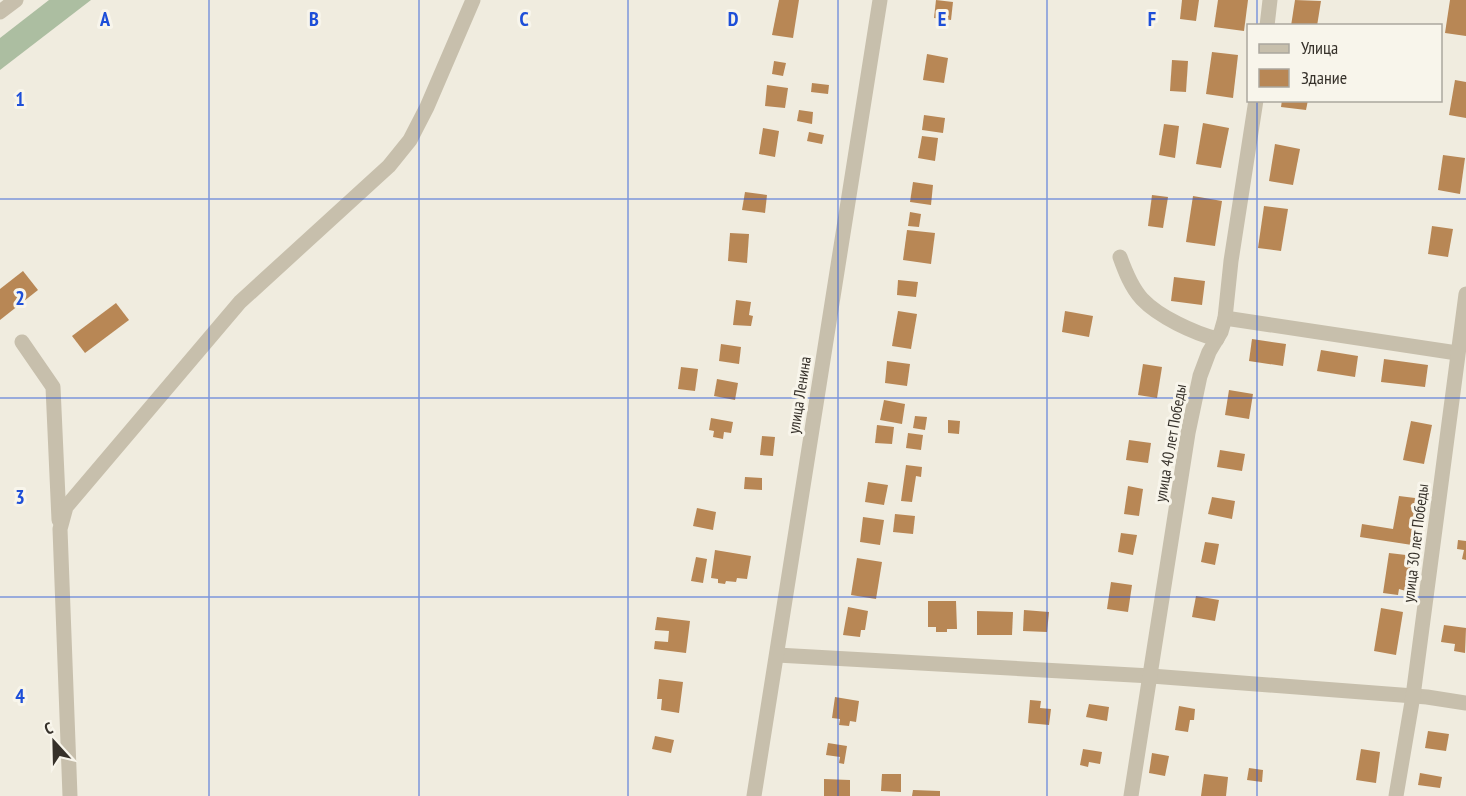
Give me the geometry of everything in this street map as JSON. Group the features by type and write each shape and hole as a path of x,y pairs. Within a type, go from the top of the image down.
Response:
{"street":[{"path":"0,12 16,0"},
{"path":"60,529 66,507 240,302 389,166 410,140 427,107 473,0"},
{"name":"улица Ленина","path":"754,796 880,0"},
{"path":"1267,24 1270,0"},
{"name":"улица 40 лет Победы","path":"1131,796 1188,433 1200,376 1209,352 1221,332 1225,318 1231,261 1256,102"},
{"path":"1120,256 1128,278 1142,299 1196,334 1217,339"},
{"name":"улица 30 лет Победы","path":"1396,796 1413,696 1460,357 1466,294"},
{"path":"1225,318 1460,357"},
{"path":"22,342 53,387 70,796"},
{"path":"777,655 1151,676 1413,696 1466,703"}],"green space":[{"path":"49,0 91,0 0,70 0,38"}],"building":[{"path":"779,0 799,0 793,38 772,35"},
{"path":"936,0 953,2 951,20 934,18"},
{"path":"1182,0 1199,0 1196,21 1180,19"},
{"path":"1218,0 1248,0 1244,31 1214,27"},
{"path":"1295,0 1321,1 1317,24 1291,24"},
{"path":"1450,0 1466,0 1466,36 1445,33"},
{"path":"1212,52 1238,55 1233,98 1206,94"},
{"path":"927,54 948,58 944,83 923,80"},
{"path":"1172,60 1188,61 1186,92 1170,91"},
{"path":"774,61 786,63 783,76 772,74"},
{"path":"1455,80 1466,82 1466,118 1449,115"},
{"path":"812,83 829,85 828,94 811,92"},
{"path":"767,85 788,88 785,108 765,106"},
{"path":"1282,102 1308,102 1306,110 1281,107"},
{"path":"799,110 813,112 812,124 797,121"},
{"path":"924,115 945,118 943,133 922,130"},
{"path":"1203,123 1229,128 1221,168 1196,164"},
{"path":"1164,124 1179,126 1175,158 1159,155"},
{"path":"763,128 779,131 775,157 759,154"},
{"path":"809,132 824,135 822,144 807,141"},
{"path":"922,136 938,138 935,161 918,158"},
{"path":"1275,144 1300,149 1293,185 1269,181"},
{"path":"1443,155 1465,158 1460,194 1438,190"},
{"path":"913,182 933,185 931,205 910,202"},
{"path":"745,192 767,195 765,213 742,210"},
{"path":"1152,195 1168,197 1163,228 1148,226"},
{"path":"1193,196 1222,201 1215,246 1186,242"},
{"path":"1264,206 1288,209 1281,251 1258,248"},
{"path":"910,212 921,214 919,227 908,226"},
{"path":"1432,226 1453,229 1448,257 1428,254"},
{"path":"907,230 935,233 931,264 903,260"},
{"path":"730,233 749,234 747,263 728,261"},
{"path":"23,271 38,290 0,320 0,289"},
{"path":"1174,277 1205,281 1202,305 1171,301"},
{"path":"898,280 918,282 916,297 897,295"},
{"path":"736,300 751,302 749,315 753,316 751,326 733,325"},
{"path":"116,303 129,320 85,353 72,336"},
{"path":"898,311 917,314 911,349 892,346"},
{"path":"1065,311 1093,316 1089,337 1062,332"},
{"path":"1252,339 1286,344 1283,366 1249,361"},
{"path":"721,344 741,347 739,364 719,361"},
{"path":"1321,350 1358,356 1355,377 1317,371"},
{"path":"1384,359 1428,365 1425,387 1381,382"},
{"path":"887,361 910,364 907,386 885,383"},
{"path":"1143,364 1162,367 1157,398 1138,395"},
{"path":"681,367 698,369 695,391 678,389"},
{"path":"717,379 738,383 735,400 714,396"},
{"path":"1229,390 1253,394 1249,419 1225,415"},
{"path":"884,400 905,404 902,424 880,420"},
{"path":"915,416 927,417 925,430 913,428"},
{"path":"711,418 733,422 731,433 724,432 723,439 713,437 714,431 709,430"},
{"path":"948,420 960,421 959,434 948,433"},
{"path":"1411,421 1432,425 1424,464 1403,460"},
{"path":"877,425 894,427 892,444 875,443"},
{"path":"908,433 923,435 921,450 906,448"},
{"path":"762,436 775,437 773,456 760,455"},
{"path":"1129,440 1151,443 1148,463 1126,460"},
{"path":"1220,450 1245,454 1242,471 1217,467"},
{"path":"906,465 922,467 921,477 916,476 912,502 901,501"},
{"path":"745,477 762,478 762,490 744,489"},
{"path":"868,482 888,485 884,505 865,502"},
{"path":"1128,486 1143,489 1139,516 1124,514"},
{"path":"1399,496 1415,498 1414,506 1418,507 1412,545 1360,537 1362,524 1393,529"},
{"path":"1212,497 1235,501 1232,519 1208,514"},
{"path":"697,508 716,512 713,530 693,526"},
{"path":"895,514 915,516 913,534 893,532"},
{"path":"863,517 884,520 880,545 860,542"},
{"path":"1121,533 1137,535 1133,555 1118,552"},
{"path":"1458,540 1466,541 1466,560 1462,559 1464,550 1457,549"},
{"path":"1205,542 1219,544 1215,565 1201,562"},
{"path":"715,550 751,556 747,579 737,578 736,582 726,581 725,584 718,583 718,579 711,578"},
{"path":"1389,553 1406,555 1405,562 1411,563 1406,591 1399,589 1398,595 1383,593"},
{"path":"696,557 707,559 703,583 691,581"},
{"path":"857,558 882,562 876,599 851,595"},
{"path":"1111,582 1132,585 1128,612 1107,609"},
{"path":"1196,596 1219,600 1215,621 1192,617"},
{"path":"928,601 956,601 957,629 936,632 936,627 928,627"},
{"path":"848,607 868,611 865,630 861,630 860,637 843,635"},
{"path":"1381,608 1403,612 1396,655 1374,651"},
{"path":"1024,610 1049,612 1047,632 1023,631"},
{"path":"977,611 1013,612 1012,635 977,635"},
{"path":"657,617 690,621 686,653 654,649 655,641 668,642 669,631 655,630"},
{"path":"1444,625 1466,628 1465,653 1454,651 1455,644 1441,642"},
{"path":"659,679 683,682 679,713 661,710 662,699 657,699"},
{"path":"835,697 859,701 856,722 850,721 849,726 839,725 840,719 832,718"},
{"path":"1030,700 1041,701 1040,708 1051,709 1049,725 1028,723"},
{"path":"1089,704 1109,707 1107,721 1086,717"},
{"path":"1179,706 1195,709 1194,720 1190,720 1188,732 1175,730"},
{"path":"1428,731 1449,734 1446,751 1425,748"},
{"path":"655,736 674,740 671,753 652,749"},
{"path":"828,743 847,746 844,764 839,763 840,757 826,755"},
{"path":"1083,749 1102,752 1100,764 1089,762 1088,767 1080,765"},
{"path":"1361,749 1380,752 1376,783 1356,780"},
{"path":"1152,753 1169,756 1165,776 1149,773"},
{"path":"1249,768 1263,770 1262,782 1247,780"},
{"path":"1420,773 1442,777 1440,788 1418,785"},
{"path":"882,774 901,774 901,792 881,791"},
{"path":"1204,774 1228,777 1226,796 1201,796"},
{"path":"824,779 850,780 850,796 824,796"},
{"path":"913,790 940,791 940,796 912,796"}]}
